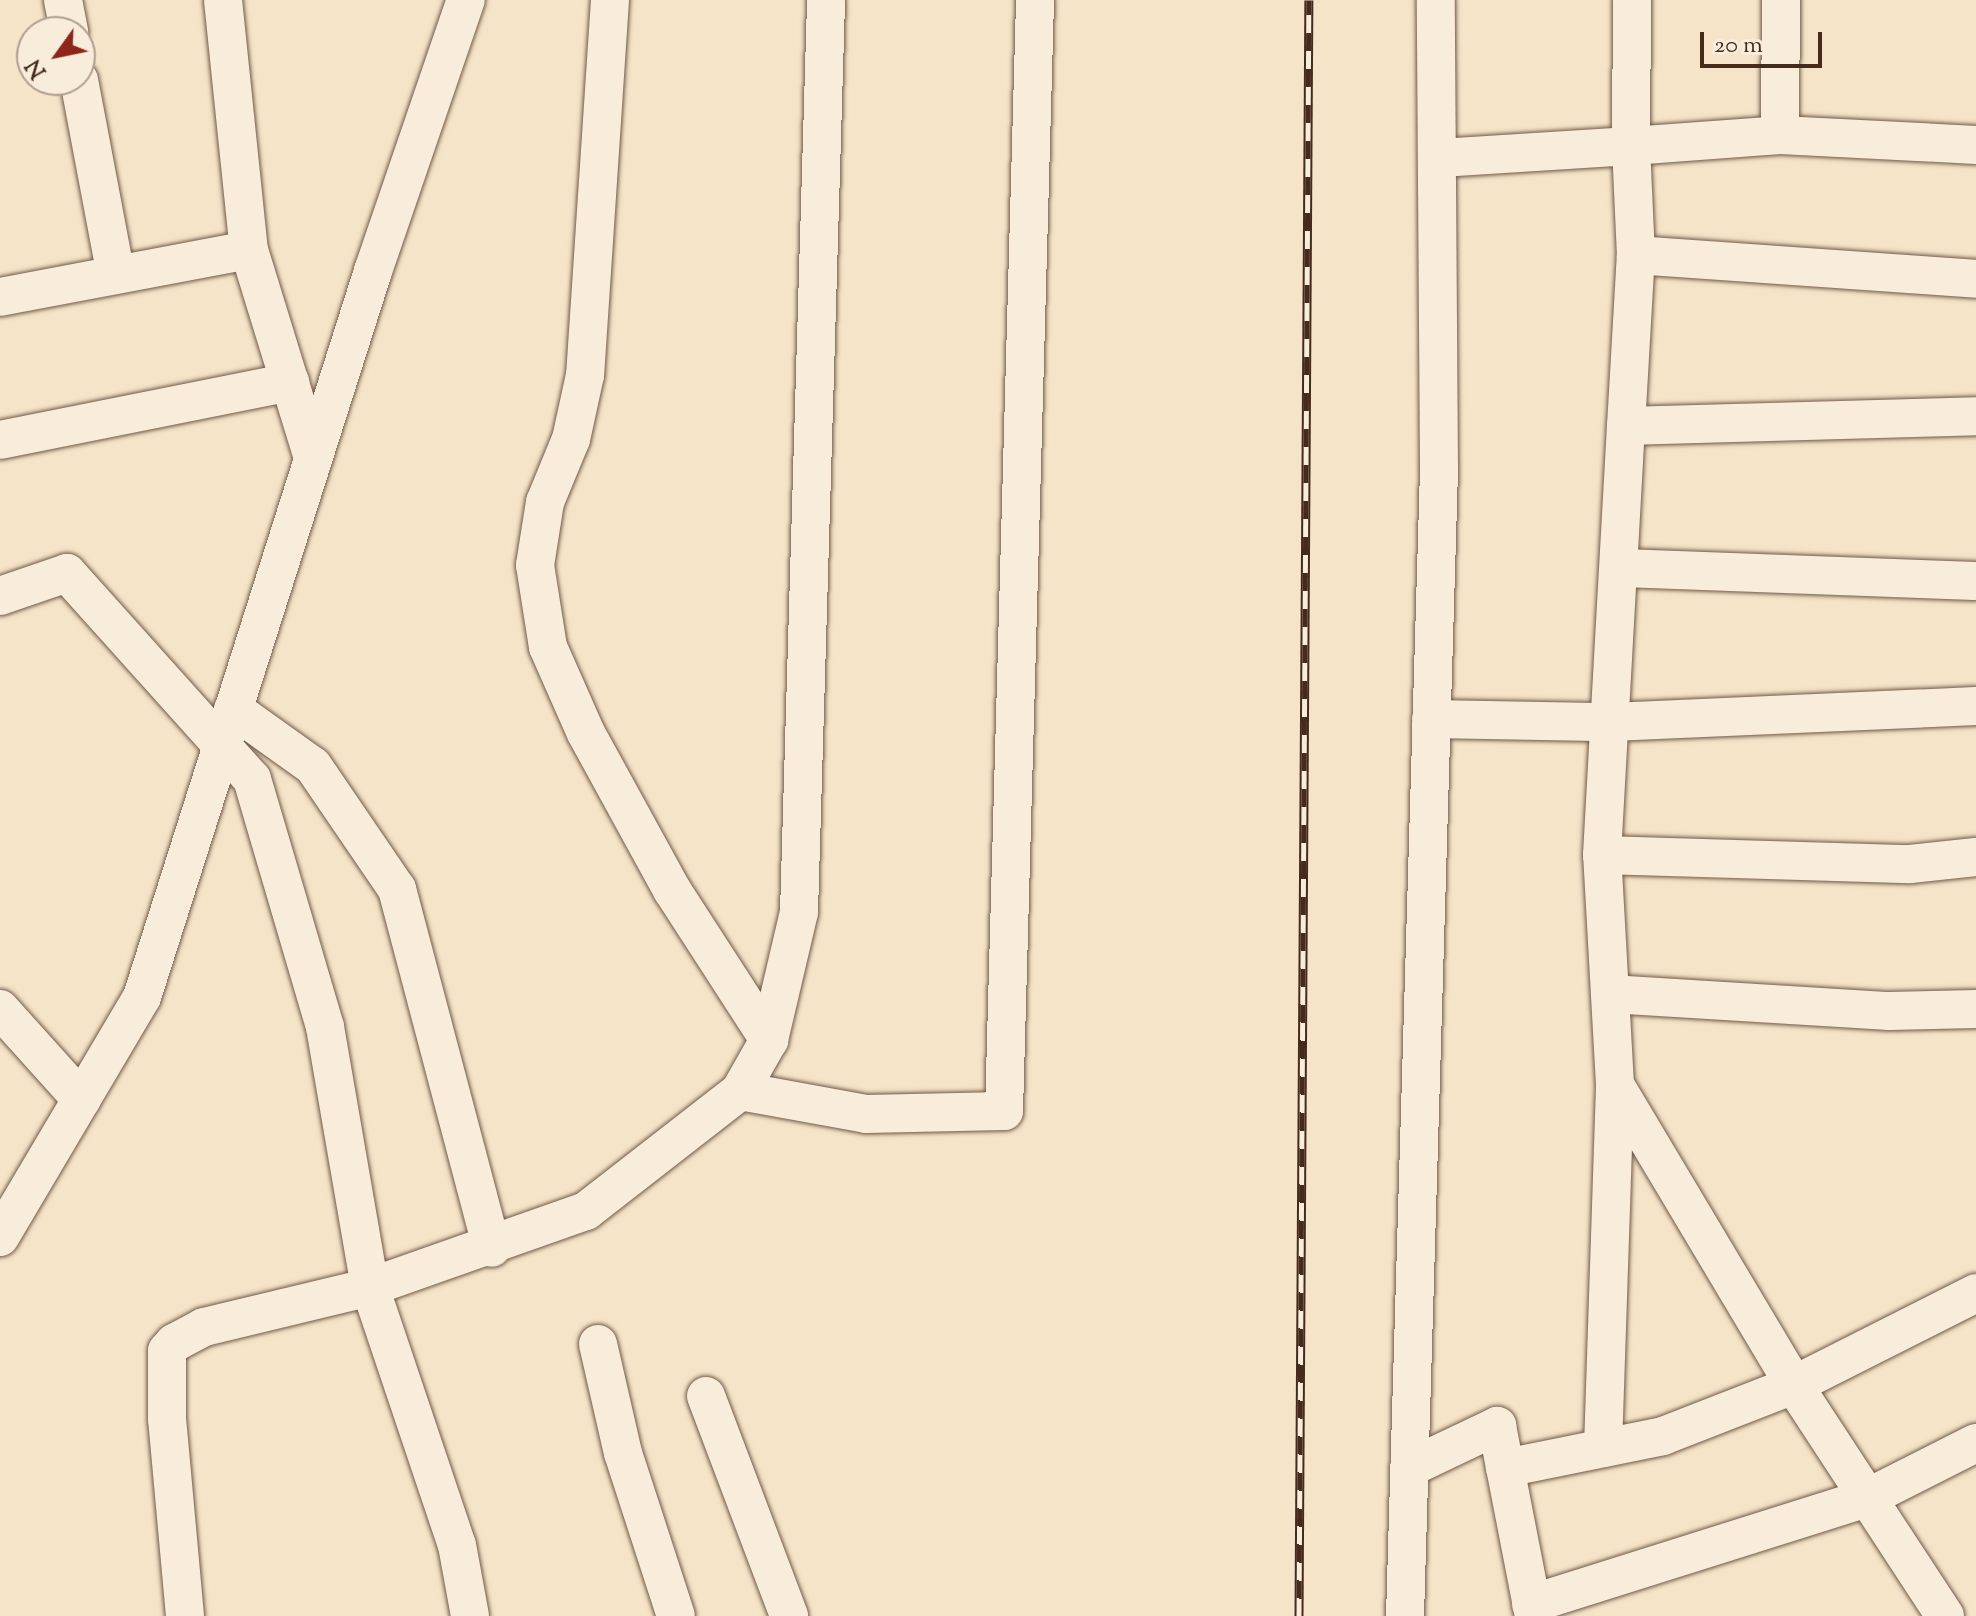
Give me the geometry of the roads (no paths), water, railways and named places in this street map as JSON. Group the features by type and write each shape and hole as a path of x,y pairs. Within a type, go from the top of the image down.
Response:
{"street":[{"path":"223,0 249,250 313,458"},
{"path":"0,1237 142,997 313,458 466,0"},
{"path":"610,0 585,375 571,439 545,502 535,565 548,647 586,733 672,890 769,1040"},
{"path":"185,1616 167,1419 167,1351 204,1327 370,1287 492,1248 586,1211 740,1091 769,1040 799,912 826,0"},
{"path":"740,1091 866,1114 1004,1111 1035,0"},
{"path":"1405,1616 1431,719 1440,158 1436,0"},
{"path":"1603,1448 1615,1085 1602,855 1621,568 1636,255 1631,146 1632,0"},
{"path":"1780,135 1781,0"},
{"path":"82,96 116,275"},
{"path":"1440,158 1780,135 1976,145"},
{"path":"0,297 249,250"},
{"path":"1636,255 1976,279"},
{"path":"0,440 290,382"},
{"path":"1626,426 1976,416"},
{"path":"1621,568 1976,581"},
{"path":"0,596 67,573 252,779 325,1027 370,1287 457,1545 470,1616"},
{"path":"1431,719 1611,722 1976,706"},
{"path":"233,709 313,766 397,889 492,1248"},
{"path":"1602,855 1910,864 1976,857"},
{"path":"1610,994 1889,1011 1976,1009"},
{"path":"0,1009 82,1100"},
{"path":"1615,1085 1794,1385 1945,1616"},
{"path":"1505,1468 1663,1436 1794,1385 1976,1293"},
{"path":"598,1344 623,1453 676,1616"},
{"path":"706,1396 789,1616"},
{"path":"1409,1468 1497,1426 1533,1610 1867,1498 1976,1443"}],"railway":[{"path":"1299,1616 1309,0"}]}
